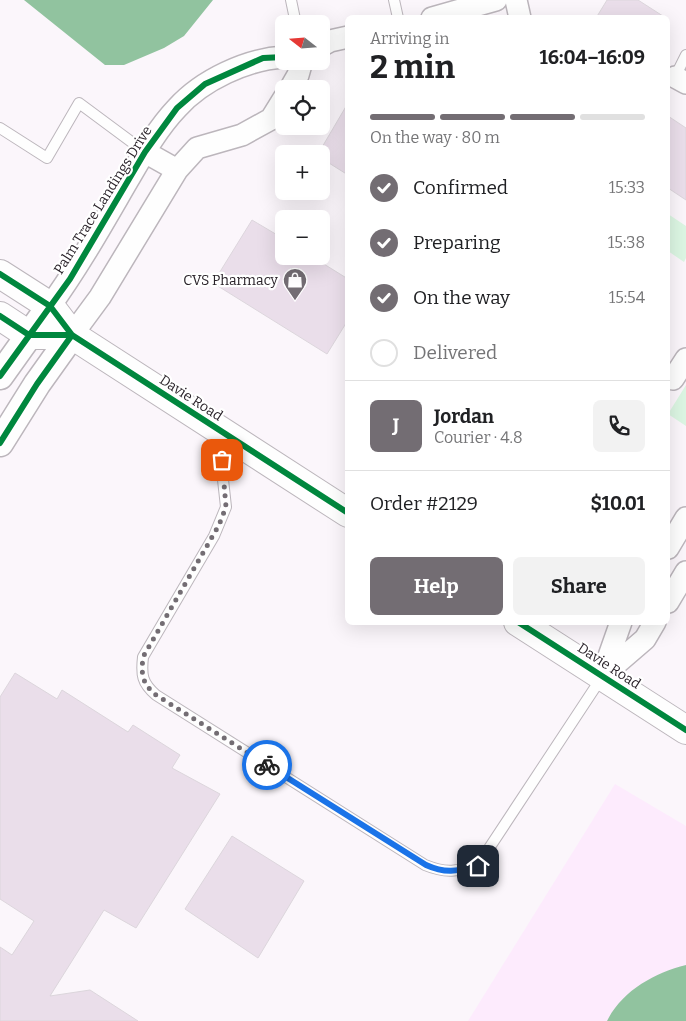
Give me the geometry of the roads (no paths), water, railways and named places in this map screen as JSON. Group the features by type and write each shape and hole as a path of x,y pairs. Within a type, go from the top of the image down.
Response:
{"main road":[{"name":"Davie Road","path":"0,274 50,306 72,335 345,511"},
{"path":"0,316 29,335 72,335"},
{"name":"Davie Road","path":"523,625 686,730"}],"street":[{"path":"443,15 496,0"},
{"path":"516,0 519,15"},
{"path":"330,41 345,38"},
{"name":"Palm Trace Landings Drive","path":"50,306 70,279 145,152 176,108 205,84 263,58 275,57"},
{"path":"0,443 37,384 100,297 177,170 197,148 242,135 271,119 275,113"},
{"path":"145,152 177,170"},
{"path":"0,376 50,306"},
{"path":"670,377 673,379 686,359"},
{"path":"670,545 686,518"},
{"path":"670,599 686,572"},
{"path":"602,676 620,625"},
{"path":"602,676 645,639 653,625"}],"lane":[{"path":"291,0 294,15"},
{"path":"394,0 397,15"},
{"path":"680,80 686,55"},
{"path":"0,128 47,158 79,103 145,152"},
{"path":"218,429 226,507 214,536 143,657 141,672 145,686 156,695 417,860 441,872 458,871 478,866 602,676"}],"place":[{"name":"CVS Pharmacy","path":"295,301"}]}
